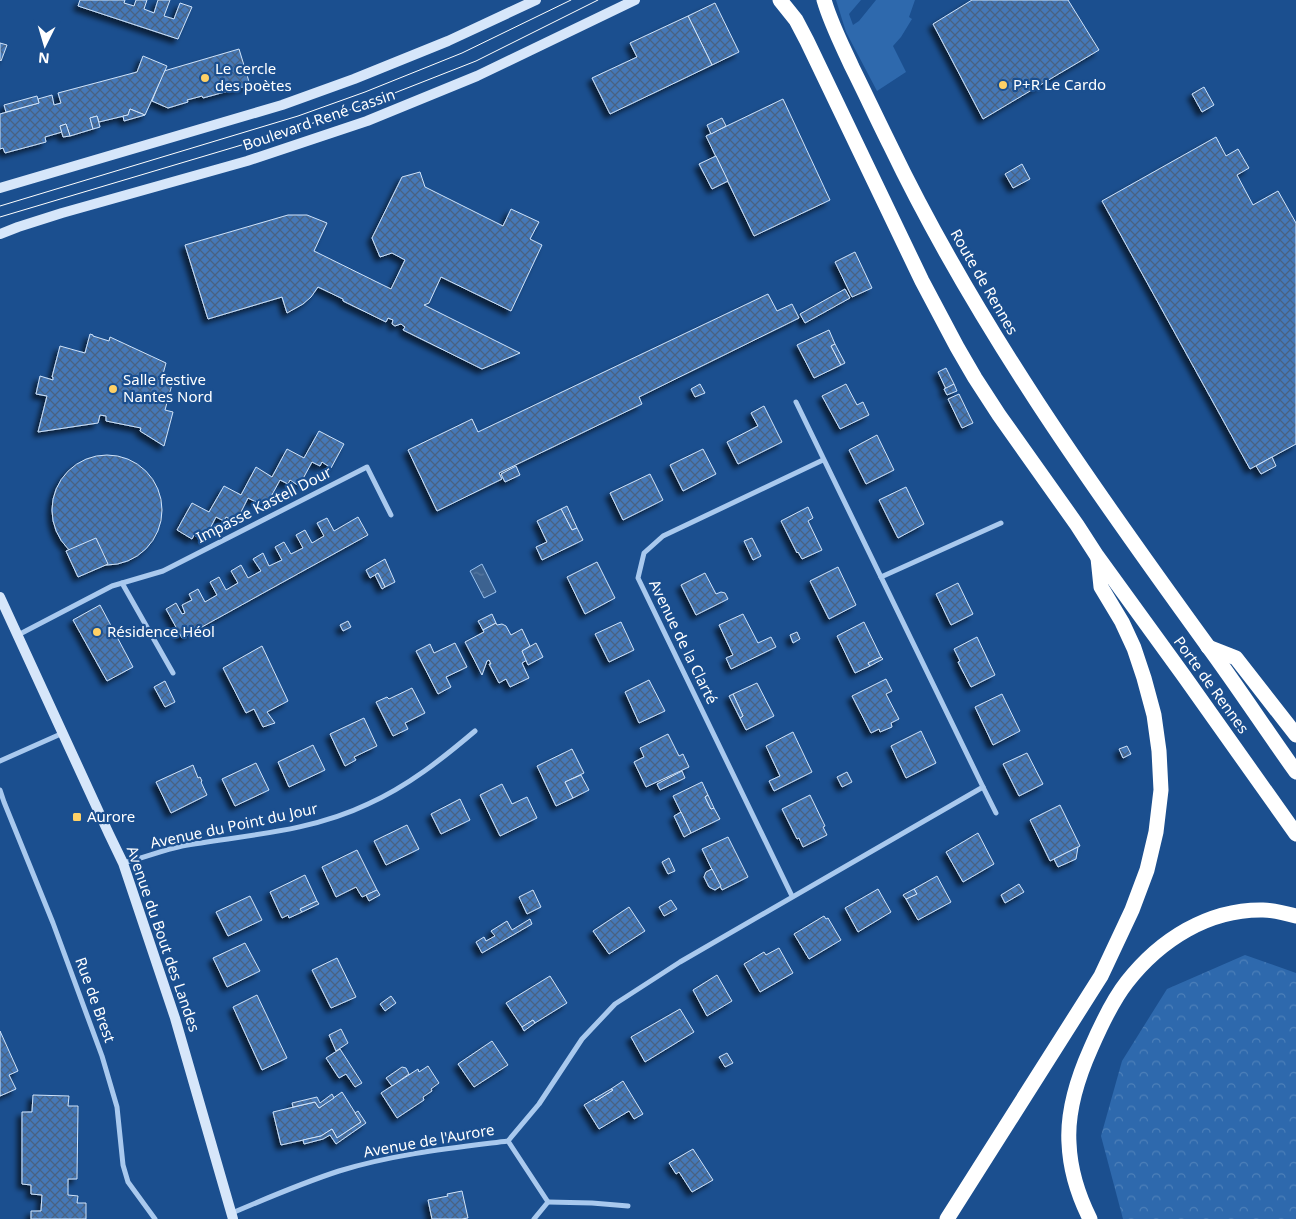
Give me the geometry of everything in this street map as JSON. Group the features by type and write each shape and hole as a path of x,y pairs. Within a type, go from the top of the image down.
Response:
{"highway":[{"path":"780,0 796,20 807,41 922,281 975,378 1097,556 1101,587 1122,622 1134,648 1144,678 1154,715 1159,751 1161,790 1156,832 1147,870 1132,910 1100,976 948,1219"},
{"name":"Route de Rennes","path":"824,0 838,38 924,214 952,265 1028,388 1148,563"},
{"name":"Porte de Rennes","path":"1097,556 1296,834"},
{"name":"Porte de Rennes","path":"1148,563 1296,772"},
{"path":"1208,647 1236,658 1296,736"},
{"path":"1090,1219 1076,1185 1069,1143 1069,1123 1077,1087 1088,1055 1104,1020 1128,981 1160,948 1180,932 1195,924 1235,912 1262,910 1296,916"}],"main road":[{"name":"Boulevard René Cassin","path":"0,188 282,105 354,79 448,41 536,0"},
{"name":"Boulevard René Cassin","path":"0,234 62,213 247,161 367,121 477,76 635,0"},
{"name":"Avenue du Bout des Landes","path":"0,597 124,863 175,1018 233,1216"}],"street":[{"path":"796,402 996,813"},
{"name":"Avenue de la Clarté","path":"792,896 638,578 644,554 663,536 823,460"},
{"name":"Impasse Kastell Dour","path":"18,635 112,586 163,571 367,467 391,515"},
{"path":"880,577 1001,523"},
{"path":"122,583 173,673"},
{"name":"Avenue du Point du Jour","path":"124,863 181,846 284,830 328,820 368,804 405,784 441,759 475,731"},
{"path":"0,761 63,733"},
{"path":"792,896 983,787"},
{"name":"Rue de Brest","path":"0,790 53,923 102,1056 117,1107 123,1165 128,1182 155,1219"},
{"name":"Avenue de l'Aurore","path":"233,1216 287,1189 340,1171 397,1157 508,1140 539,1104 582,1039 615,1004 680,962 792,896"},
{"path":"508,1140 548,1202"},
{"path":"548,1202 628,1206"},
{"path":"534,1219 548,1202"}],"green space":[{"path":"836,0 861,0 849,14 853,25 859,21 876,0 915,0 909,17 912,19 893,46 906,72 877,91 846,32"},
{"path":"1245,955 1296,973 1296,1219 1123,1219 1101,1136 1122,1061 1167,989"}],"water":[{"path":"482,564 496,592 484,598 470,571"}],"building":[{"path":"80,0 125,0 124,3 134,6 136,0 147,0 144,9 154,13 158,0 170,0 164,16 174,19 180,3 192,7 178,39 78,6"},
{"name":"P+R Le Cardo","path":"972,0 1068,0 1099,50 983,119 933,24"},
{"path":"715,3 739,52 712,65 688,16"},
{"path":"688,16 712,65 610,114 592,78 637,57 630,43"},
{"path":"0,43 7,45 1,61 0,60"},
{"name":"Le cercle des poètes","path":"239,49 250,85 203,98 202,96 187,100 188,102 168,108 152,101 164,71"},
{"path":"143,56 167,66 145,115 130,109 128,115 99,122 97,116 90,118 93,129 70,136 66,124 60,126 62,132 45,137 46,142 5,153 3,148 0,149 0,114 39,103 38,99 52,95 54,105 61,103 58,93 137,72"},
{"path":"1204,87 1214,105 1202,112 1192,94"},
{"path":"37,96 39,103 6,112 4,105"},
{"path":"783,99 830,200 754,236 706,136"},
{"path":"130,109 145,115 124,121 123,116 128,115"},
{"path":"97,116 100,127 93,129 90,118"},
{"path":"722,118 726,126 711,134 707,125"},
{"path":"66,124 70,136 63,137 60,126"},
{"path":"1216,137 1226,156 1238,149 1249,168 1237,175 1253,205 1278,191 1296,223 1296,444 1250,469 1102,201"},
{"path":"716,156 728,181 712,189 699,164"},
{"path":"1022,164 1030,179 1013,188 1005,174"},
{"path":"420,172 425,187 503,226 511,209 539,222 530,239 542,245 511,311 441,277 429,303 424,305 520,353 482,369 403,330 405,327 401,324 395,326 392,324 393,320 388,318 386,322 318,287 303,304 287,313 282,297 208,319 185,245 288,215 307,215 327,223 314,251 391,289 405,260 392,253 380,257 372,238 402,177"},
{"path":"855,252 872,288 852,297 835,262"},
{"path":"845,289 850,298 805,323 800,314"},
{"path":"768,294 777,311 792,304 799,318 639,397 642,404 499,473 502,479 437,511 408,450 472,419 478,432"},
{"path":"829,330 835,344 831,346 841,365 814,378 797,345"},
{"path":"90,334 109,341 110,337 166,363 163,374 174,377 165,410 173,412 164,446 140,431 141,428 106,421 106,416 100,415 98,423 38,432 47,396 36,394 40,376 53,380 52,377 60,346 85,353"},
{"path":"835,344 845,363 841,365 831,346"},
{"path":"946,368 954,384 946,389 938,372"},
{"path":"700,384 705,393 695,397 691,389"},
{"path":"846,384 857,405 863,402 869,415 840,429 822,396"},
{"path":"954,384 957,391 947,395 944,389"},
{"path":"959,394 973,423 962,428 948,399"},
{"path":"764,406 782,442 738,464 727,442 758,426 751,413"},
{"path":"319,431 344,444 331,468 322,462 320,466 312,462 299,486 290,480 288,484 280,480 267,504 258,499 256,502 248,498 236,522 226,517 224,521 216,517 204,540 194,535 192,539 177,530 192,503 209,512 224,486 241,495 256,467 272,477 287,449 304,458"},
{"path":"877,435 894,470 866,484 849,450"},
{"path":"703,449 716,474 683,491 670,465"},
{"path":"107,455 128,459 146,471 158,489 162,510 158,531 146,549 128,561 107,565 86,561 68,549 56,531 52,510 56,489 68,471 86,459"},
{"path":"1272,457 1276,466 1261,474 1256,466"},
{"path":"516,466 520,475 505,482 501,474"},
{"path":"650,474 663,500 623,520 610,493"},
{"path":"906,487 924,524 898,538 879,500"},
{"path":"567,506 577,528 572,530 561,509"},
{"path":"808,507 813,518 808,521 822,550 802,559 781,521"},
{"path":"561,509 572,530 577,528 583,540 542,560 536,547 547,542 537,521"},
{"path":"358,517 368,535 182,638 166,609 176,603 182,614 185,613 182,605 192,600 189,594 198,589 205,602 217,595 210,582 219,577 226,590 238,583 231,571 241,565 248,578 261,571 253,559 263,553 269,566 282,560 275,547 284,542 291,554 303,548 296,535 305,530 312,543 324,536 317,523 327,518 334,531"},
{"path":"96,538 108,564 78,577 66,551"},
{"path":"752,538 761,556 753,560 744,541"},
{"path":"385,559 395,582 385,587 378,573 370,578 366,570"},
{"path":"597,562 615,598 585,614 567,577"},
{"path":"838,567 856,605 829,619 810,581"},
{"path":"378,573 385,587 382,589 375,575"},
{"path":"705,573 716,594 725,593 728,599 696,615 681,585"},
{"path":"958,583 973,614 951,625 936,594"},
{"name":"Résidence Héol","path":"100,605 133,667 107,681 73,620"},
{"path":"492,614 496,623 483,630 478,621"},
{"path":"743,614 758,643 771,637 776,647 731,669 726,658 733,655 719,625"},
{"path":"348,621 351,627 343,631 340,625"},
{"path":"621,622 634,650 609,662 595,634"},
{"path":"864,622 881,657 868,663 870,666 855,673 837,636"},
{"path":"496,623 497,625 502,624 506,626 511,635 522,629 530,646 522,651 527,660 522,663 529,678 510,687 506,679 499,683 489,664 491,664 489,660 482,675 465,642"},
{"path":"797,632 800,639 793,643 790,635"},
{"path":"977,637 995,675 971,687 958,662 960,661 954,649"},
{"path":"455,643 467,667 446,677 451,687 438,694 416,651 430,644 434,653"},
{"path":"536,643 543,657 528,665 522,651"},
{"path":"262,646 288,701 267,712 275,723 263,727 254,709 246,713 223,668"},
{"path":"881,657 883,659 870,666 868,663"},
{"path":"886,679 892,691 886,694 899,719 891,723 892,727 880,732 879,729 871,733 852,696"},
{"path":"649,680 665,711 639,723 625,692"},
{"path":"165,681 175,702 165,707 154,687"},
{"path":"757,683 774,716 746,730 740,718 743,716 733,694"},
{"path":"412,688 425,713 405,723 408,729 393,736 376,702 387,697 389,699"},
{"path":"733,694 743,716 740,718 729,696"},
{"path":"1002,694 1020,731 993,745 975,707"},
{"path":"364,718 377,746 354,757 356,760 345,766 330,734"},
{"path":"921,731 936,763 906,778 891,746"},
{"path":"793,732 812,772 774,791 769,781 780,776 766,746"},
{"path":"668,734 679,756 683,754 689,767 646,787 634,762 644,757 640,748"},
{"path":"313,745 325,770 289,787 278,762"},
{"path":"1127,746 1131,754 1123,758 1119,749"},
{"path":"572,749 584,773 565,782 573,798 556,806 537,766"},
{"path":"1027,753 1043,784 1019,796 1003,764"},
{"path":"256,763 269,790 235,806 222,779"},
{"path":"193,765 207,795 171,813 156,782"},
{"path":"682,771 685,778 660,790 657,784"},
{"path":"847,772 852,782 842,787 837,777"},
{"path":"581,775 589,790 573,798 565,782"},
{"path":"702,782 708,795 705,797 711,809 714,808 720,819 691,833 673,796"},
{"path":"502,784 512,804 527,797 537,818 500,836 480,795"},
{"path":"708,795 714,808 711,809 705,797"},
{"path":"810,795 825,826 823,827 827,835 803,847 782,809"},
{"path":"460,799 470,820 441,834 431,814"},
{"path":"1060,805 1080,846 1050,861 1030,820"},
{"path":"681,812 691,833 684,837 674,816"},
{"path":"407,825 419,849 386,865 374,841"},
{"path":"978,833 994,864 963,882 946,852"},
{"path":"728,837 748,877 722,890 702,849"},
{"path":"1078,847 1076,859 1058,867 1054,859"},
{"path":"357,850 377,890 362,897 356,887 336,897 322,867"},
{"path":"669,858 675,871 668,874 662,862"},
{"path":"712,869 721,886 715,890 709,887 704,877 706,872"},
{"path":"305,875 317,901 300,909 302,912 289,918 288,915 282,918 270,892"},
{"path":"937,876 951,902 918,920 906,899 917,894 914,889"},
{"path":"1019,884 1024,892 1005,903 1001,895"},
{"path":"878,889 891,912 858,932 845,908"},
{"path":"914,889 917,894 906,899 903,895"},
{"path":"377,890 380,895 369,901 366,895"},
{"path":"533,890 541,907 527,914 519,897"},
{"path":"250,896 262,920 228,936 216,912"},
{"path":"671,900 677,909 664,916 659,907"},
{"path":"317,901 319,904 302,912 300,909"},
{"path":"629,907 645,931 609,954 593,931"},
{"path":"824,916 826,919 828,918 841,940 809,959 794,934"},
{"path":"530,919 532,924 482,953 476,942 484,937 486,941 495,936 491,931 507,921 512,930"},
{"path":"245,943 260,971 227,987 213,958"},
{"path":"779,948 793,973 760,992 744,964 764,952 766,955"},
{"path":"337,958 356,997 331,1008 312,970"},
{"path":"717,975 732,1001 707,1016 693,990"},
{"path":"550,976 567,1003 535,1023 533,1020 522,1027 506,1003"},
{"path":"257,995 287,1058 262,1070 233,1007"},
{"path":"391,996 396,1003 385,1011 380,1004"},
{"path":"680,1009 694,1032 645,1062 631,1037"},
{"path":"533,1020 535,1023 524,1031 522,1027"},
{"path":"341,1029 348,1043 336,1051 329,1035"},
{"path":"0,1031 18,1071 9,1075 16,1089 0,1096"},
{"path":"492,1041 508,1065 474,1087 458,1064"},
{"path":"340,1049 362,1083 355,1087 346,1074 339,1078 326,1058"},
{"path":"727,1053 733,1063 725,1067 719,1057"},
{"path":"428,1066 439,1083 423,1097 424,1100 397,1118 381,1093 418,1069 419,1072"},
{"path":"402,1067 406,1068 409,1074 392,1086 386,1078"},
{"path":"623,1081 643,1114 634,1119 629,1111 599,1129 584,1105 594,1099 596,1101"},
{"path":"611,1089 613,1090 596,1101 594,1099"},
{"path":"342,1092 361,1122 337,1138 332,1129 321,1136 281,1145 273,1112 315,1102 319,1108"},
{"path":"332,1094 334,1098 319,1108 315,1102 293,1107 292,1103 317,1097 320,1103"},
{"path":"33,1095 69,1096 68,1106 78,1106 77,1179 68,1179 68,1195 78,1196 77,1203 86,1203 86,1219 31,1219 31,1211 41,1211 42,1195 31,1194 31,1185 22,1184 22,1112 32,1112"},
{"path":"358,1111 366,1123 336,1144 330,1135 304,1144 303,1140 321,1136 332,1129 337,1138 361,1122 355,1113"},
{"path":"693,1149 713,1180 692,1192 679,1172 676,1174 669,1163"},
{"path":"462,1191 468,1218 432,1219 428,1200"}],"tram line":[{"path":"0,206 298,116 365,92 462,53 571,0"},
{"path":"0,217 302,127 369,103 476,61 598,0"}],"place":[{"name":"Le cercle des poètes","path":"205,78"},
{"name":"P+R Le Cardo","path":"1003,85"},
{"name":"Salle festive Nantes Nord","path":"113,389"},
{"name":"Résidence Héol","path":"97,632"},
{"name":"Aurore","path":"77,817"}]}
